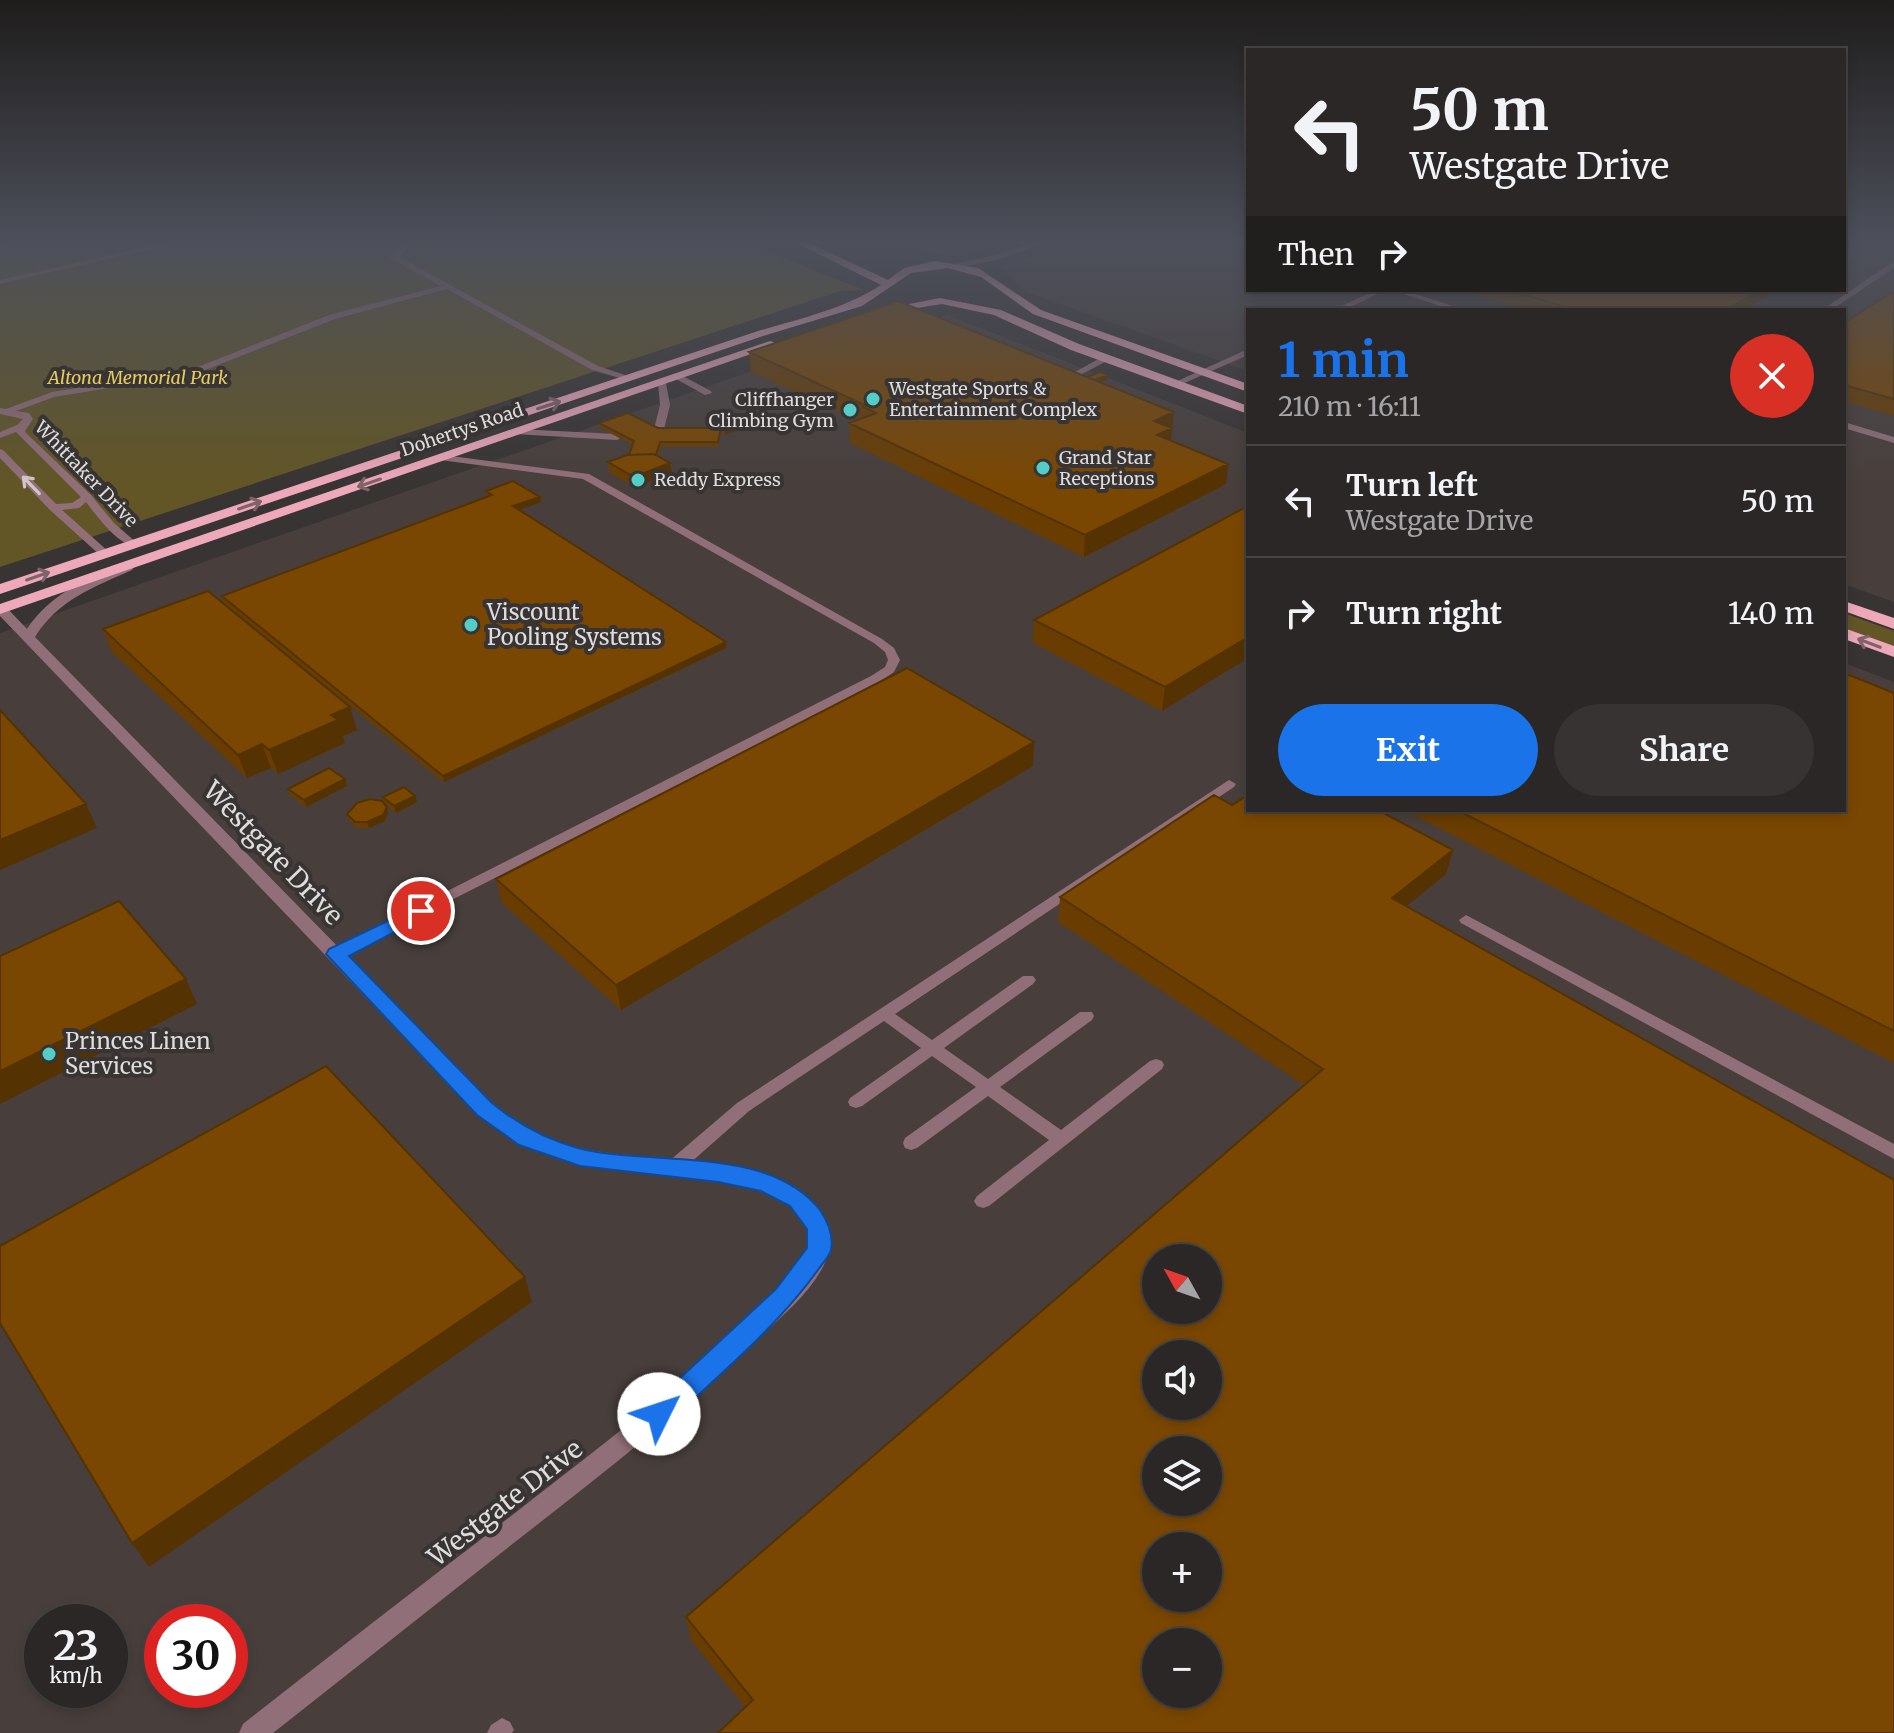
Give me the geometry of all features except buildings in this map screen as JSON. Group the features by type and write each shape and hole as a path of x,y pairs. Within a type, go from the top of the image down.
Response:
{"main road":[{"name":"Dohertys Road","path":"0,589 802,322"},
{"name":"Dohertys Road","path":"0,609 844,322"},
{"path":"1022,322 1106,358 1246,409"},
{"path":"1064,322 1246,387"},
{"path":"105,554 137,563 133,544"},
{"path":"1846,607 1894,624"},
{"path":"1846,634 1894,652"}],"street":[{"path":"28,638 41,615 54,603 137,563"},
{"name":"Westgate Drive","path":"0,609 485,1109 516,1133 548,1148 580,1157 746,1178 774,1187 798,1200 812,1214 820,1233 819,1250 806,1271 728,1353 635,1434 252,1733"}],"lane":[{"path":"5,410 47,396 192,372 320,322"},
{"path":"510,322 595,368 630,378"},
{"path":"1177,383 1246,353"},
{"path":"1077,373 1106,358"},
{"path":"679,377 708,393"},
{"path":"658,433 665,405 662,383"},
{"path":"0,435 24,425 28,419 26,415 5,410"},
{"name":"Whittaker Drive","path":"24,425 20,431 23,435 87,497 110,525 133,544"},
{"path":"1846,426 1894,440"},
{"path":"517,432 617,437"},
{"name":"Whittaker Drive","path":"0,452 53,507 105,554"},
{"path":"336,954 875,679 890,669 894,660 890,650 878,641 586,476 443,458"},
{"path":"53,507 75,506 87,497"},
{"path":"674,1167 743,1107 1229,784"},
{"path":"1466,920 1894,1152"},
{"path":"856,1102 1028,980"},
{"path":"883,1013 1062,1140"},
{"path":"911,1143 1086,1016"},
{"path":"983,1201 1156,1065"}],"shaded area":[{"path":"893,322 965,322 1246,432 1246,812 1846,812 1846,664 1894,682 1894,1733 0,1733 0,633"},
{"path":"1110,322 1246,322 1246,370"},
{"path":"1846,322 1894,322 1894,602 1846,585"}],"green space":[{"name":"Altona Memorial Park","path":"0,322 746,322 0,567"},
{"path":"1846,614 1894,631 1894,647 1846,629"}],"place":[{"name":"Westgate Sports & Entertainment Complex","path":"873,399"},
{"name":"Cliffhanger Climbing Gym","path":"850,410"},
{"name":"Grand Star Receptions","path":"1043,468"},
{"name":"Reddy Express","path":"638,480"},
{"name":"Viscount Pooling Systems","path":"471,625"},
{"name":"Princes Linen Services","path":"49,1054"}],"route":[{"path":"421,911 336,954 505,1126 527,1139 580,1157 718,1173 766,1184 798,1200 812,1214 818,1226 821,1239 819,1250 785,1297 659,1414"}]}
